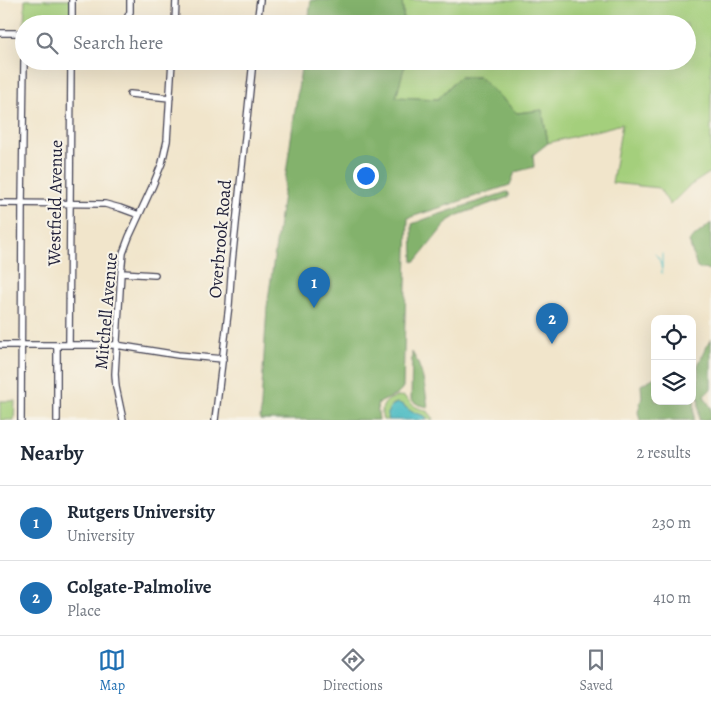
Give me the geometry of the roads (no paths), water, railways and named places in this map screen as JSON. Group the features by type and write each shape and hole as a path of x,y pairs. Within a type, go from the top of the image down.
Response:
{"street":[{"path":"72,0 72,15"},
{"path":"128,15 130,0"},
{"path":"175,15 176,0"},
{"path":"258,15 260,0"},
{"path":"0,33 15,33"},
{"path":"21,420 24,70"},
{"name":"Westfield Avenue","path":"68,345 71,70"},
{"name":"Mitchell Avenue","path":"123,420 116,387 116,346 123,253 162,163 167,142 172,70"},
{"name":"Overbrook Road","path":"215,420 229,305 252,70"},
{"path":"130,94 170,98"},
{"path":"0,203 105,204 113,205 139,216"},
{"path":"121,273 155,275"},
{"path":"0,345 116,346 222,359"},
{"path":"57,345 57,420"}],"water":[{"path":"398,403 412,412 425,416 427,420 389,420 389,409 392,405"}],"waterway":[{"path":"655,254 660,260 662,273"},
{"path":"662,254 662,268"}],"place":[{"name":"Rutgers University","path":"314,308"},
{"name":"Colgate-Palmolive","path":"552,344"}]}
